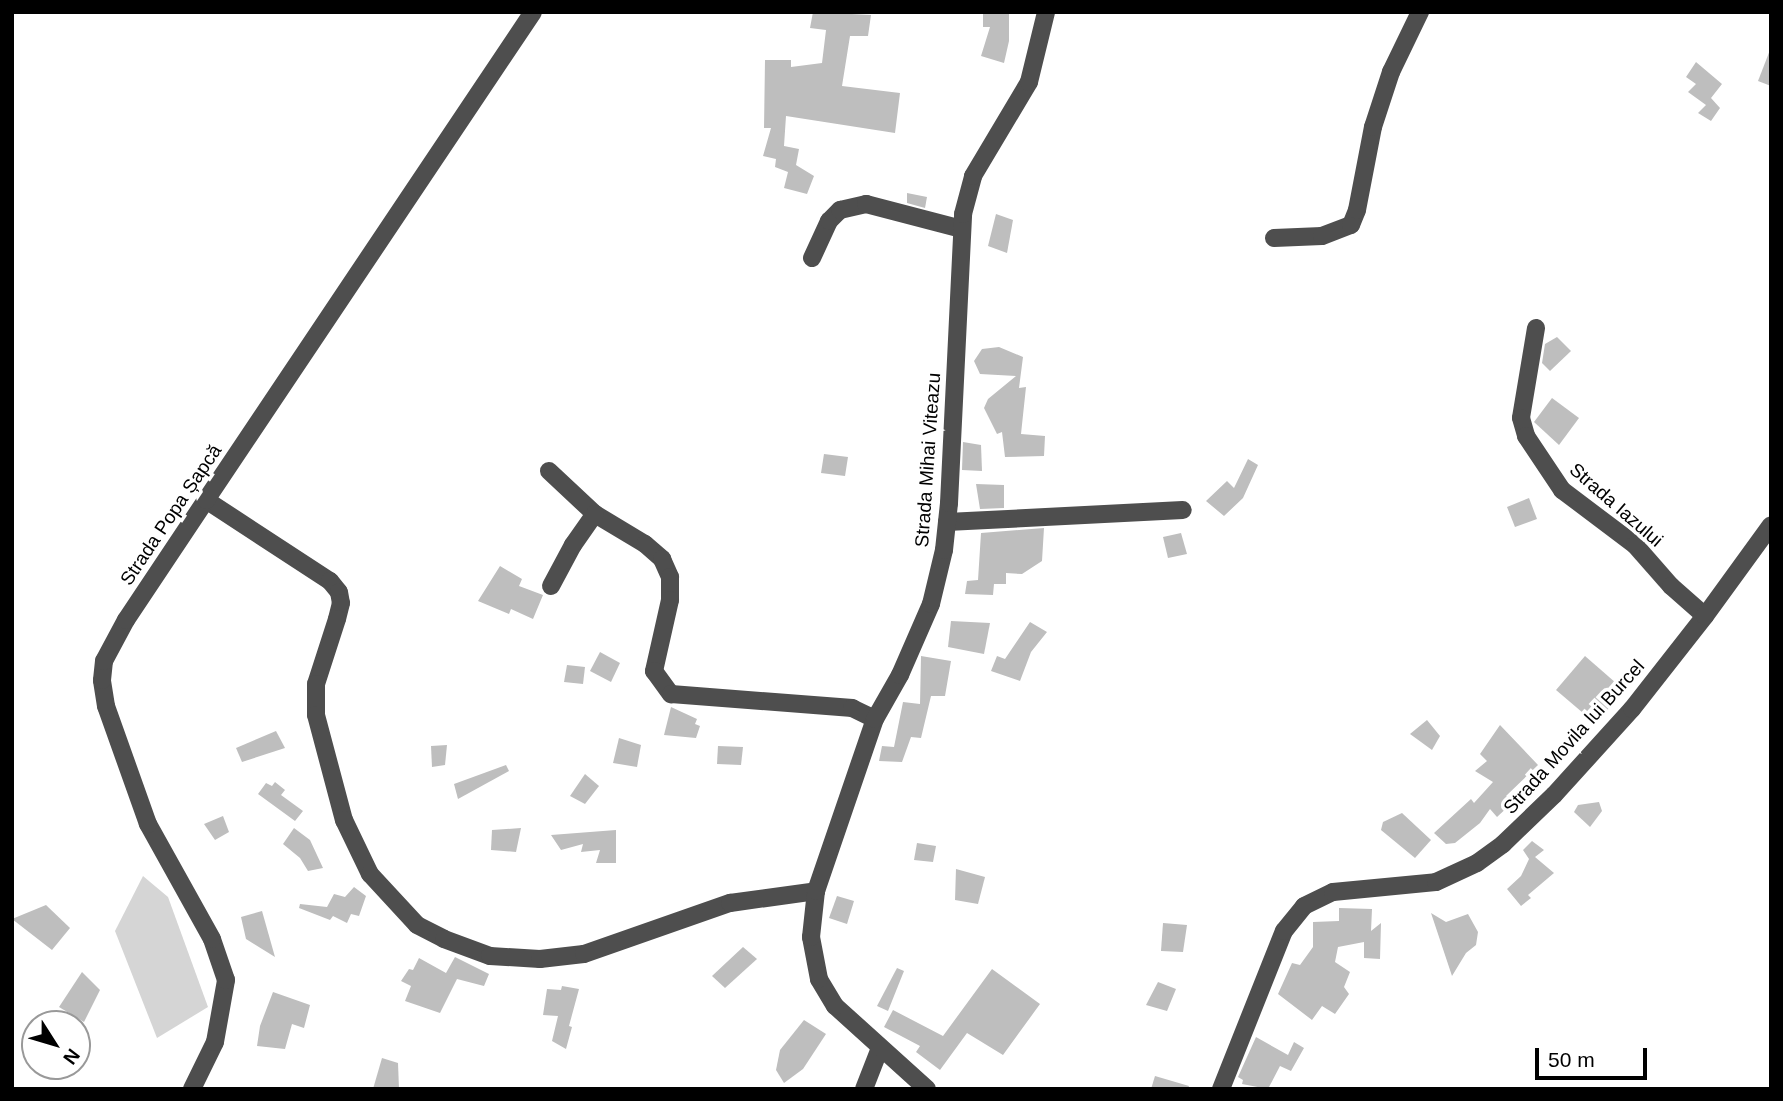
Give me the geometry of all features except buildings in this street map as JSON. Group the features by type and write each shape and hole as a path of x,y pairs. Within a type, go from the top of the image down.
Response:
{"street":[{"name":"Strada Popa Șapcă","path":"192,1089 215,1042 226,980 212,939 148,824 106,706 102,680 104,661 111,645 206,500 533,12"},
{"name":"Strada Mihai Viteazu","path":"927,1089 835,1006 818,979 811,937 816,891 875,719 900,675 931,604 944,550 947,522 962,229 973,176 1029,82 1046,12"},
{"path":"1274,238 1322,236 1351,225 1357,210 1373,127 1391,72 1420,12"},
{"path":"812,258 829,221 840,210 866,204 962,229"},
{"name":"Strada Iazului","path":"1536,328 1521,418 1526,436 1562,490 1635,545 1671,586 1705,617"},
{"path":"549,471 595,514 645,544 662,559 670,577 670,600 654,671 671,694 852,708 875,719"},
{"path":"206,500 330,581 338,593 341,603 316,684 316,715 344,820 370,874 417,925 444,939 490,956 540,958 584,954 730,903 816,891"},
{"path":"947,522 1183,510"},
{"path":"551,586 573,545 595,514"},
{"name":"Strada Movila lui Burcel","path":"1222,1089 1284,931 1304,906 1332,892 1436,882 1478,863 1555,795 1632,709 1705,617 1771,525"},
{"path":"864,1089 880,1048"}],"shaded area":[{"path":"143,876 168,897 208,1007 157,1038 115,931"}]}
